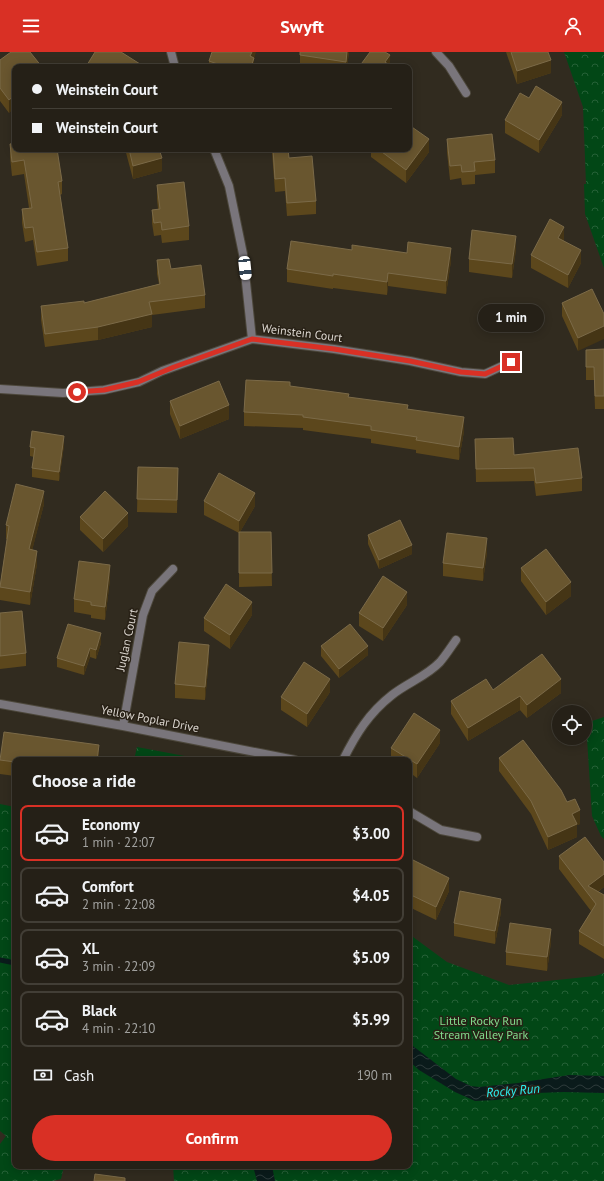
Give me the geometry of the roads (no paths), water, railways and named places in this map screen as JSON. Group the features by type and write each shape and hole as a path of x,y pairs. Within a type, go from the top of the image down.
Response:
{"street":[{"path":"172,52 174,64"},
{"path":"436,52 449,66 466,93"},
{"path":"215,152 229,186 243,254 252,339"},
{"name":"Weinstein Court","path":"0,389 63,393 104,390 138,382 169,369 252,339 334,349 410,361 461,372 485,374 511,362"},
{"name":"Juglan Court","path":"123,726 143,615 152,592 173,569"},
{"path":"344,757 354,737 370,716 392,695 424,674 439,662 456,640"},
{"name":"Yellow Poplar Drive","path":"0,704 123,726 280,757"},
{"path":"412,813 442,830 477,837"}],"water":[{"name":"Rocky Run","path":"412,1045 456,1079 471,1086 479,1087 518,1083 569,1075 604,1076 604,1093 536,1093 496,1100 475,1101 455,1092 419,1070 412,1064"},
{"path":"254,1169 273,1169 275,1181 257,1181"}],"waterway":[{"path":"0,960 12,962"}],"park label":[{"name":"Little Rocky Run Stream Valley Park","path":"481,1028"}]}
